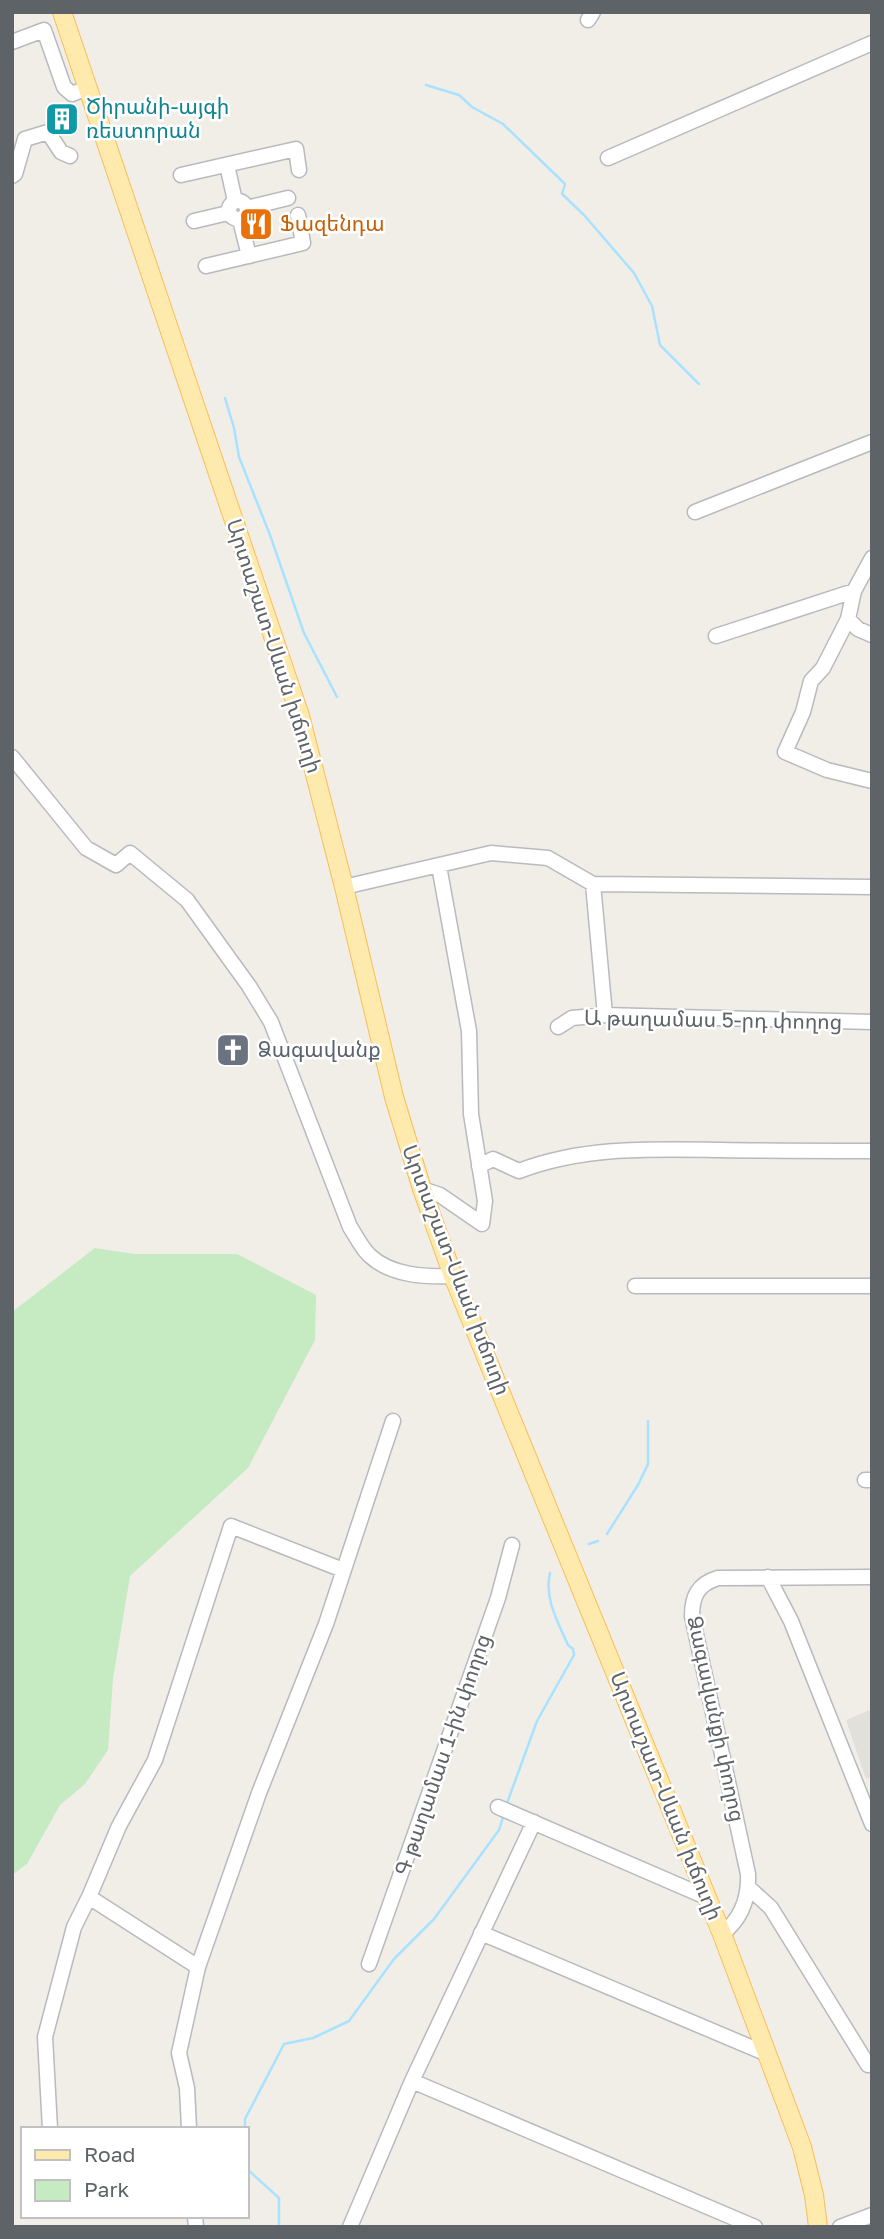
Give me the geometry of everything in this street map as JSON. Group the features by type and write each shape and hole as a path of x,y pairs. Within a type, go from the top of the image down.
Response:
{"main road":[{"name":"Արտաշատ-Սևան խճուղի","path":"62,12 300,716 394,1097 422,1189 453,1276 722,1934 802,2147 814,2195 818,2227"}],"street":[{"path":"12,42 44,30 64,87 72,94 87,88"},
{"path":"608,158 872,43"},
{"path":"12,176 15,174 25,139 48,132 61,152 70,156"},
{"path":"181,175 296,149 299,170"},
{"path":"227,165 249,256"},
{"path":"194,221 288,198"},
{"path":"206,267 303,243 298,215"},
{"path":"695,512 872,442"},
{"path":"872,558 854,591 848,618 823,668 811,681 803,712 785,752 827,770 872,781"},
{"path":"716,636 854,591"},
{"path":"848,618 858,629 872,635"},
{"path":"12,757 86,848 116,865 130,853 187,900 241,975 271,1022 350,1227 367,1253 389,1269 427,1277 453,1276"},
{"path":"344,887 491,853 548,858 593,884 872,887"},
{"path":"422,1189 440,1195 482,1224 485,1201 471,1114 469,1031 439,866"},
{"path":"593,884 605,1015"},
{"name":"Ա թաղամաս 5-րդ փողոց","path":"558,1027 572,1018 605,1015 872,1022"},
{"path":"479,1166 493,1159 519,1171 568,1156 631,1149 872,1151"},
{"path":"635,1286 872,1286"},
{"path":"189,2127 187,2088 179,2053 198,1967 259,1793 326,1624 393,1421"},
{"path":"50,2127 46,2037 74,1927 119,1826 155,1760 231,1525 343,1570"},
{"name":"Գ թաղամաս 1-ին փողոց","path":"369,1964 498,1598 512,1545"},
{"name":"Ձագավանքի փողոց","path":"722,1934 738,1917 748,1886 748,1874 692,1616 692,1600 699,1588 718,1577 872,1577"},
{"path":"768,1577 791,1620 872,1824"},
{"path":"498,1807 706,1897"},
{"path":"350,2227 412,2081 534,1822"},
{"path":"748,1886 771,1908 868,2065"},
{"path":"89,1897 198,1967"},
{"path":"481,1933 767,2054"},
{"path":"412,2081 755,2227"},
{"path":"840,2227 872,2215"}],"shaded area":[{"path":"872,1709 872,1777 866,1779 846,1720"}],"green space":[{"path":"95,1248 134,1254 237,1254 316,1295 315,1340 248,1468 130,1576 113,1679 108,1750 85,1784 60,1805 27,1864 12,1875 12,1312"}],"waterway":[{"path":"426,85 459,95 472,107 503,124 565,184 562,194 584,215 634,273 652,306 660,345 699,384"},
{"path":"225,398 239,457 304,633 337,697"},
{"path":"607,1534 648,1464 648,1421"},
{"path":"589,1544 598,1541"},
{"path":"506,1806 537,1721 574,1655 553,1610 549,1592 550,1573"},
{"path":"245,2127 245,2119 284,2044 313,2038 349,2021 394,1959 434,1919 499,1830 504,1814"},
{"path":"248,2170 279,2198 279,2227"}],"place":[{"name":"Ծիրանի-այգի ռեստորան","path":"62,119"},
{"name":"Ֆազենդա","path":"256,224"},
{"name":"Ձագավանք","path":"233,1050"}]}
